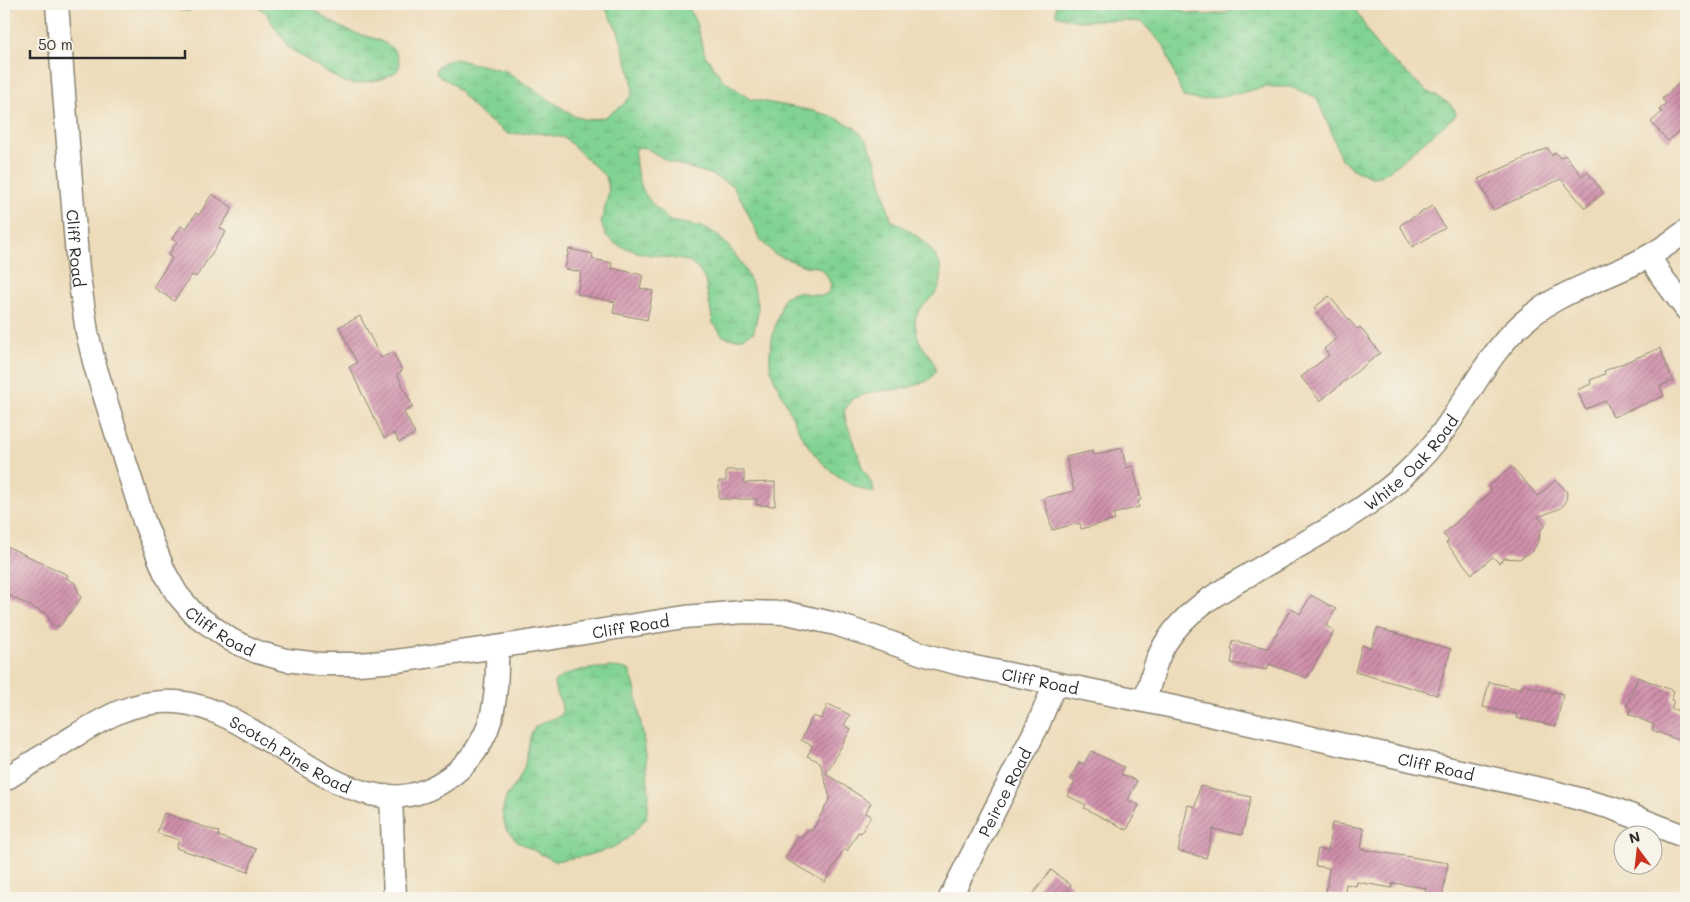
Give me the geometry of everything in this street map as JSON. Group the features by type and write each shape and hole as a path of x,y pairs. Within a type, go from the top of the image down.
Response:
{"street":[{"name":"Cliff Road","path":"57,4 78,270 95,366 146,528 158,560 177,594 194,614 231,640 257,652 286,660 338,664 376,663 497,647 678,618 743,612 774,612 800,615 830,622 946,661 1145,701 1561,794 1628,814 1686,838"},
{"name":"White Oak Road","path":"1145,701 1157,660 1165,643 1178,625 1212,596 1349,516 1396,483 1438,438 1498,348 1532,314 1568,293 1649,256 1686,231"},
{"path":"1649,256 1662,277 1686,308"},
{"name":"Scotch Pine Road","path":"4,780 116,712 152,703 176,702 200,706 237,721 344,786 367,794 391,796 418,792 438,785 457,772 484,738 492,718 497,684 497,647"},
{"name":"Peirce Road","path":"950,898 1038,724 1055,684"},
{"path":"391,796 395,898"}],"green space":[{"path":"169,4 206,4 196,9 183,11"},
{"path":"254,4 309,4 332,22 347,30 387,45 398,57 400,66 396,72 382,79 356,84 343,82 290,49 265,12"},
{"path":"603,4 685,4 688,6 696,23 705,55 723,80 750,99 832,116 854,127 867,141 875,158 891,220 912,232 931,250 938,260 941,271 940,283 934,295 919,311 915,323 919,340 934,364 934,374 928,381 907,388 873,392 853,398 844,411 862,467 873,486 874,493 854,486 836,474 813,452 798,429 776,384 770,365 772,339 784,297 797,292 822,296 829,292 831,285 826,274 818,267 805,266 774,254 759,238 733,186 710,174 669,162 646,148 637,147 635,157 639,177 643,190 650,201 669,221 701,227 719,237 735,254 749,277 757,299 758,309 754,332 742,338 733,339 723,336 713,323 705,280 698,269 688,261 640,253 617,245 605,235 601,222 609,191 606,177 565,138 539,133 508,134 480,114 453,84 436,74 437,67 443,62 455,59 506,71 574,116 587,120 605,117 624,104 633,93 632,80 618,31"},
{"path":"1056,4 1166,4 1188,13 1206,15 1225,13 1244,4 1352,4 1378,48 1427,91 1454,108 1456,115 1389,171 1372,177 1356,171 1341,159 1316,97 1290,87 1265,87 1199,100 1183,97 1164,46 1142,22 1110,20 1077,21 1056,15"},
{"path":"611,667 629,670 635,687 646,754 649,797 646,819 627,839 610,849 585,856 554,861 518,842 506,829 502,812 506,797 518,781 524,768 531,734 535,727 561,716 562,707 554,682 574,672"}],"building":[{"path":"1686,76 1686,124 1668,141 1651,122 1662,112 1659,110 1666,103 1662,99"},
{"path":"1548,148 1552,156 1555,152 1560,158 1565,155 1582,176 1587,172 1604,193 1585,208 1561,179 1493,210 1478,179"},
{"path":"212,194 233,208 220,228 226,232 196,277 192,275 174,301 153,287 172,258 168,255 177,242 172,239 181,226 186,229 196,213 199,215"},
{"path":"1432,206 1445,228 1412,247 1400,225"},
{"path":"569,249 593,254 592,259 612,263 611,268 643,275 640,288 653,291 647,320 613,313 615,302 577,294 581,272 565,269"},
{"path":"1329,296 1357,329 1360,327 1380,353 1320,401 1301,377 1329,355 1324,349 1337,338 1314,308"},
{"path":"360,316 381,358 393,352 402,371 397,374 413,407 404,412 415,434 399,442 394,433 384,438 349,367 357,363 339,327"},
{"path":"1660,348 1673,381 1660,386 1664,396 1613,417 1606,401 1585,409 1577,390 1591,384 1590,380 1605,374 1604,371"},
{"path":"1122,448 1126,468 1133,466 1141,500 1138,501 1139,507 1113,514 1115,520 1081,529 1080,523 1052,530 1044,498 1074,491 1066,457 1092,451 1093,455"},
{"path":"1512,467 1538,496 1556,480 1567,492 1566,502 1561,508 1538,517 1546,525 1540,531 1539,540 1532,552 1519,559 1504,558 1499,563 1493,557 1472,574 1446,543 1449,541 1443,534 1492,491 1488,487"},
{"path":"726,470 744,470 744,483 775,482 775,506 756,505 757,499 719,499 719,481 726,481"},
{"path":"4,545 68,575 66,578 75,583 81,598 60,626 53,626 46,614 4,593"},
{"path":"1311,595 1336,609 1326,626 1334,631 1307,678 1269,664 1267,670 1231,663 1233,641 1268,648 1291,608 1300,614"},
{"path":"1377,628 1451,649 1437,695 1355,672 1362,645 1371,648"},
{"path":"1638,677 1674,691 1671,700 1674,701 1671,708 1686,714 1686,743 1652,730 1654,725 1629,714 1631,708 1626,706"},
{"path":"1489,682 1521,689 1522,685 1563,694 1556,726 1516,718 1517,714 1483,707"},
{"path":"828,704 850,715 844,725 851,729 826,774 871,803 865,813 871,816 861,833 858,832 847,851 844,849 825,882 785,859 798,836 802,838 808,829 812,831 830,798 820,762 807,756 813,746 801,740 813,716 821,719"},
{"path":"1091,751 1124,767 1121,774 1137,781 1128,800 1139,805 1127,830 1084,808 1086,805 1068,796 1075,782 1070,779 1079,762 1084,764"},
{"path":"1200,786 1251,797 1242,835 1213,829 1206,858 1178,851 1188,805 1195,807"},
{"path":"164,813 219,832 218,836 256,849 248,872 176,848 179,840 157,833"},
{"path":"1332,823 1364,828 1361,849 1448,863 1442,898 1425,896 1426,888 1393,883 1392,888 1357,882 1356,886 1346,884 1344,896 1326,893 1329,868 1315,866 1318,849 1328,851"},
{"path":"1051,870 1071,885 1061,898 1030,898"}],"waterway":[{"path":"4,9 14,4"}]}
